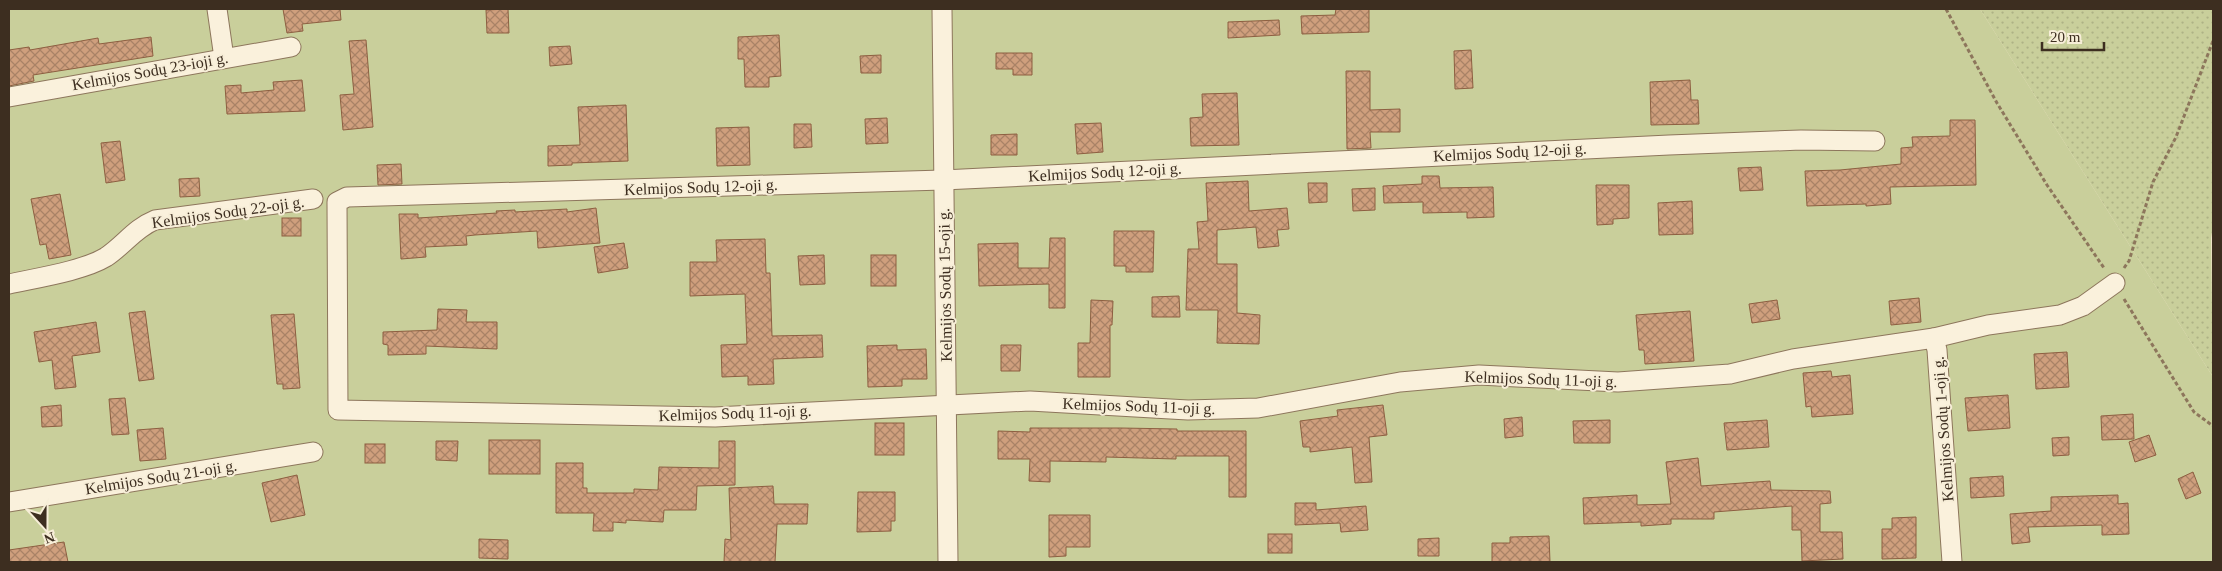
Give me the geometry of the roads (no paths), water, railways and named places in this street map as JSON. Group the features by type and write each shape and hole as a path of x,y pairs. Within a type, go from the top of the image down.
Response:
{"street":[{"path":"217,9 224,58"},
{"name":"Kelmijos Sodų 15-oji g.","path":"942,9 948,562"},
{"name":"Kelmijos Sodų 23-ioji g.","path":"9,96 291,47"},
{"name":"Kelmijos Sodų 12-oji g.","path":"338,410 337,202 347,197 943,180 1678,145 1800,140 1875,141"},
{"name":"Kelmijos Sodų 22-oji g.","path":"9,284 92,264 107,256 142,225 155,220 313,199"},
{"name":"Kelmijos Sodų 1-oji g.","path":"1952,562 1938,360 1934,338 1988,325 2060,315 2083,306 2115,284"},
{"name":"Kelmijos Sodų 11-oji g.","path":"338,410 715,417 1030,401 1188,410 1258,408 1400,382 1479,375 1618,382 1730,374 1793,360 1934,338"},
{"name":"Kelmijos Sodų 21-oji g.","path":"9,502 312,452"}]}
